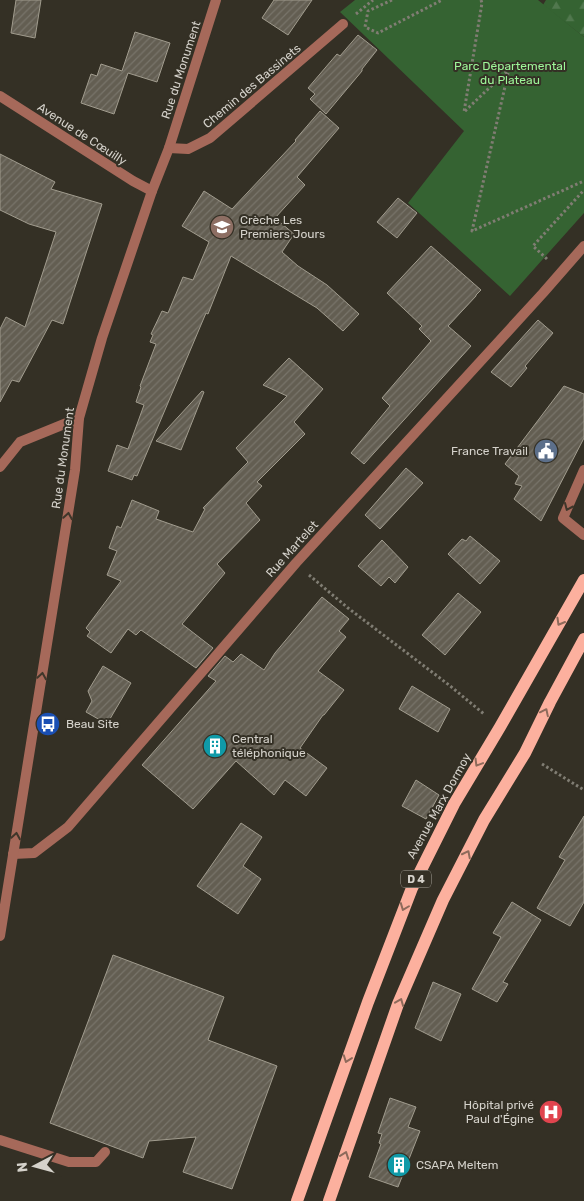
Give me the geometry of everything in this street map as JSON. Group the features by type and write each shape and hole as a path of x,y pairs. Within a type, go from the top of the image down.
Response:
{"main road":[{"name":"Avenue Marx Dormoy","path":"297,1201 368,1002 412,888 454,804 584,580"},
{"name":"D 4","path":"329,1201 398,1004 443,900 484,820 525,753 584,639"}],"street":[{"name":"Rue du Monument","path":"0,936 2,914 75,470 79,418 102,338 152,191 163,166 216,0"},
{"name":"Chemin des Bassinets","path":"169,148 188,150 210,138 343,24"},
{"name":"Avenue de Cœuilly","path":"0,96 132,181 152,191"},
{"name":"Rue Martelet","path":"13,854 34,853 68,827 296,563 584,246"},
{"path":"0,467 20,442 79,418"},
{"path":"584,470 562,518 584,535"},
{"path":"0,1140 69,1162 96,1162 105,1152"}],"path":[{"path":"392,0 368,12 365,27 378,33 442,0"},
{"path":"481,0 464,112 509,69 472,230 584,180"},
{"path":"547,259 532,246 584,190"},
{"path":"304,570 348,608 449,685 488,718"},
{"path":"536,761 584,790"}],"green space":[{"name":"Parc Départemental du Plateau","path":"355,0 538,0 584,37 584,213 510,296 408,203 464,131 340,12"},
{"path":"546,0 584,0 584,37 543,5"}],"building":[{"path":"16,0 41,0 35,38 11,33"},
{"path":"274,0 312,0 288,35 262,18"},
{"path":"135,32 170,43 157,82 128,73 114,114 81,103 91,74 97,76 101,64 122,71"},
{"path":"358,35 377,50 326,114 310,99 315,94 308,88 337,54 340,56"},
{"path":"320,111 339,128 297,177 305,185 275,218 294,234 282,252 298,266 327,285 359,314 343,331 317,308 231,256 208,314 206,313 137,476 134,475 132,480 108,471 117,445 128,449 144,405 136,402 156,344 150,342 153,335 151,334 162,311 168,313 183,277 193,280 209,242 182,226 204,191 232,209 296,141"},
{"path":"0,154 55,182 51,189 102,204 63,324 52,320 19,382 12,380 0,402 0,329 6,317 25,327 56,232 29,224 0,210"},
{"path":"398,198 417,213 397,238 377,222"},
{"path":"431,246 481,290 448,326 471,346 364,464 351,453 390,406 382,398 431,341 419,329 422,326 387,293"},
{"path":"538,320 553,333 525,366 527,368 511,387 491,372"},
{"path":"289,358 323,389 294,422 305,434 257,482 262,486 246,503 260,520 217,564 225,573 182,624 213,648 196,668 141,630 136,635 128,629 111,653 87,636 90,632 86,628 121,581 107,575 117,551 109,548 117,526 121,528 132,500 159,511 156,519 193,532 205,509 203,508 248,462 236,448 287,396 263,385"},
{"name":"France Travail","path":"564,386 584,394 584,438 541,521 514,499 522,486 515,484 519,476 505,464"},
{"path":"202,391 204,392 181,450 156,441"},
{"path":"406,468 423,483 380,529 365,515"},
{"path":"470,536 500,561 480,584 448,554 462,539 466,541"},
{"path":"382,540 408,567 395,583 389,577 381,586 358,566"},
{"path":"458,593 481,612 445,655 422,635"},
{"path":"322,597 349,619 339,631 346,637 318,671 344,690 323,715 300,748 327,768 306,796 285,780 274,795 236,761 193,809 142,765 216,681 208,676 225,656 233,662 241,654 264,670 275,653"},
{"path":"103,666 131,683 107,724 86,712 92,701 88,691"},
{"path":"412,686 450,709 438,732 399,709"},
{"path":"416,780 439,795 426,819 402,806"},
{"path":"584,816 584,902 570,926 537,908 565,860 559,857"},
{"path":"241,823 262,837 243,866 261,879 238,914 197,886"},
{"path":"512,902 541,920 503,982 508,984 497,1002 472,989 501,937 493,933"},
{"path":"113,955 224,997 208,1040 277,1066 232,1189 183,1172 196,1137 149,1141 143,1158 50,1123"},
{"path":"433,982 461,994 441,1041 415,1028"},
{"path":"390,1098 416,1107 408,1127 420,1131 398,1187 369,1177 381,1144 379,1143 382,1134 378,1133"}],"place":[{"name":"Crèche Les Premiers Jours","path":"222,227"},
{"name":"France Travail","path":"546,451"},
{"name":"Beau Site","path":"48,724"},
{"name":"Central téléphonique","path":"215,746"},
{"name":"Hôpital privé Paul d'Égine","path":"551,1112"},
{"name":"CSAPA Meltem","path":"399,1165"}]}
